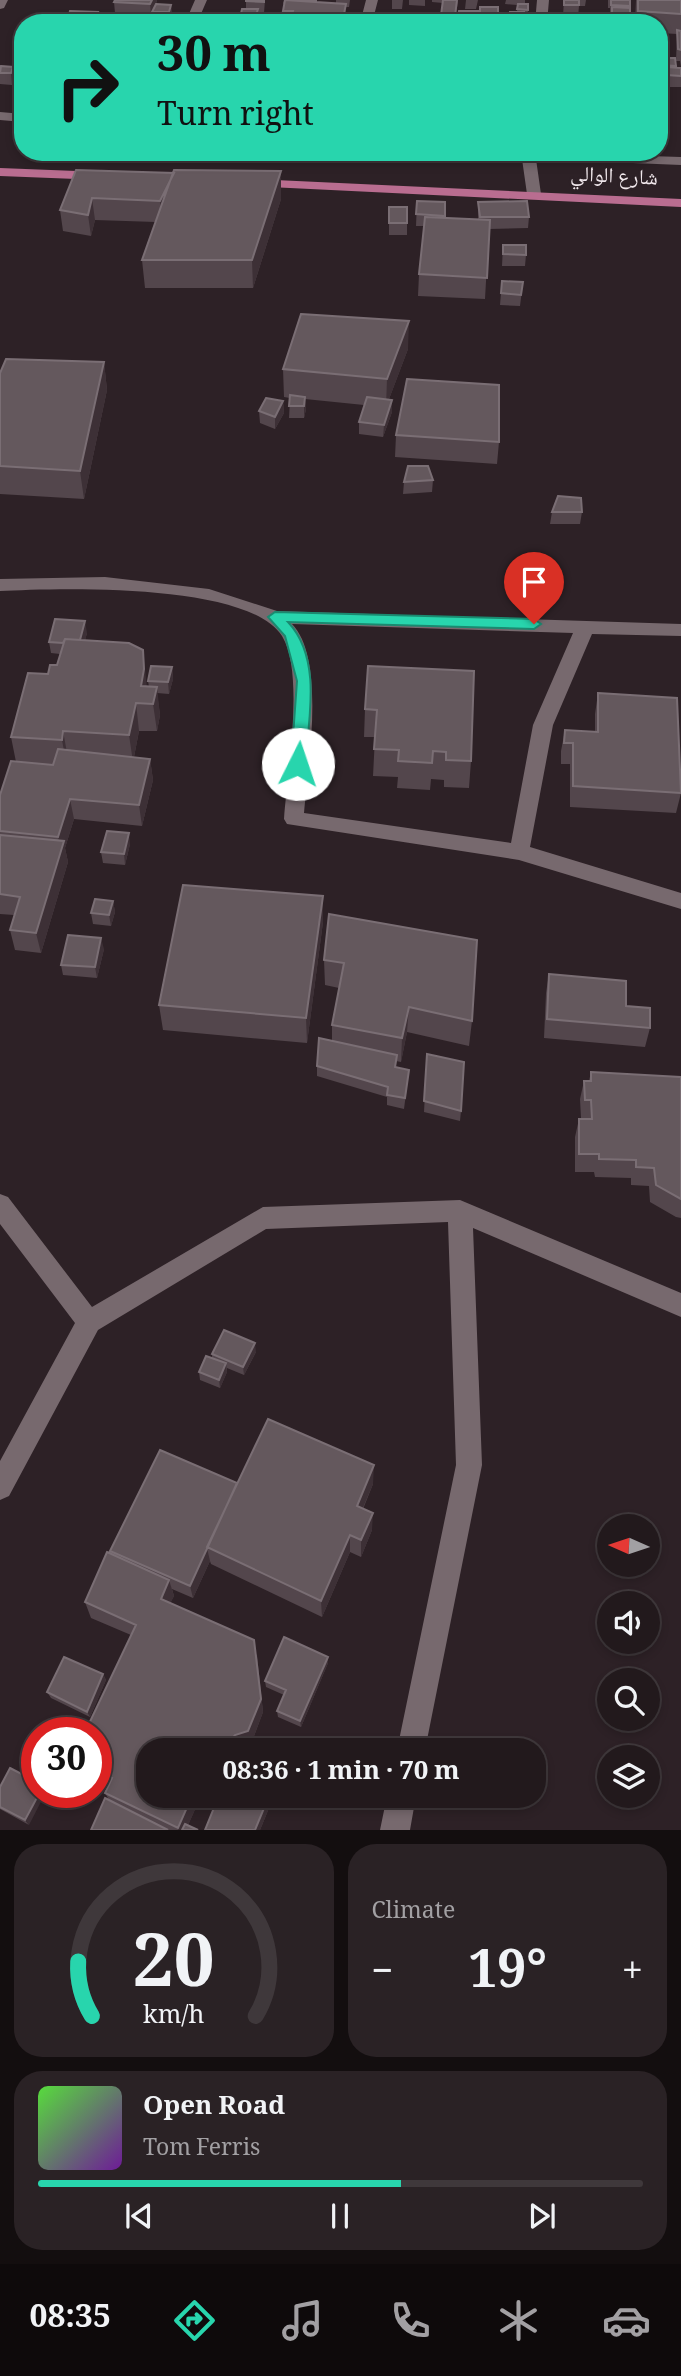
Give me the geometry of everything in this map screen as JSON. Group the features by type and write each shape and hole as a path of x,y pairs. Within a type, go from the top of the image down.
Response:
{"main road":[{"path":"0,172 123,177"},
{"name":"شارع الوالي","path":"233,182 534,194 681,203"}],"street":[{"path":"529,161 534,194"},
{"path":"0,585 80,580 183,590 239,601 275,617 681,630"},
{"path":"275,617 291,634 304,681 294,819 519,852 681,901"},
{"path":"519,852 543,725 586,625"},
{"path":"0,1205 89,1322"},
{"path":"413,1738 470,1465 460,1211"},
{"path":"0,1488 89,1322 263,1218 460,1211 681,1306"},
{"path":"395,1830 400,1808"}],"building":[{"path":"152,0 150,4 114,2"},
{"path":"285,0 346,4 344,14 292,14 293,11 283,11"},
{"path":"285,0 316,0 316,2"},
{"path":"443,0 457,0 455,14 441,14"},
{"path":"564,0 579,0 579,5 564,5"},
{"path":"611,0 630,0 630,6 611,5"},
{"path":"638,0 681,0 681,14 638,11"},
{"path":"156,4 171,5 169,12 152,12"},
{"path":"518,4 528,4 528,10 517,9"},
{"path":"480,7 498,7 498,14 459,14 459,11 480,11"},
{"path":"612,7 630,8 630,14 612,14"},
{"path":"242,9 258,9 256,14 241,14"},
{"path":"70,11 98,12 97,14 69,14"},
{"path":"677,30 681,31 681,50 678,49"},
{"path":"668,58 675,58 676,66 668,66"},
{"path":"1,66 13,67 11,73 0,73"},
{"path":"668,67 681,68 681,76 668,75"},
{"path":"76,170 174,173 160,201 92,198 88,215 60,210"},
{"path":"174,170 281,171 252,260 142,260"},
{"path":"417,201 445,202 445,216 416,214"},
{"path":"527,201 529,217 480,217 478,202"},
{"path":"389,207 407,207 407,223 389,223"},
{"path":"425,217 490,220 487,278 419,274"},
{"path":"503,245 526,245 526,255 503,254"},
{"path":"502,281 523,282 521,295 501,293"},
{"path":"301,314 409,321 387,379 283,369"},
{"path":"6,359 104,362 80,471 0,466 0,373"},
{"path":"407,379 499,385 499,442 396,435"},
{"path":"290,395 305,397 304,406 289,406"},
{"path":"367,397 392,400 384,425 359,422"},
{"path":"266,398 283,401 275,417 259,411"},
{"path":"408,466 428,466 433,480 404,482"},
{"path":"558,496 581,498 582,512 552,512"},
{"path":"55,619 85,621 80,640 49,642"},
{"path":"65,639 129,643 143,650 141,686 157,687 153,704 136,703 129,735 63,731 62,740 11,737 28,673 48,674 50,665 57,665"},
{"path":"151,666 172,667 168,682 148,681"},
{"path":"368,666 474,671 471,761 446,760 446,752 433,751 432,763 398,761 399,750 374,749 377,710 365,709"},
{"path":"598,693 677,698 681,793 573,786 573,743 564,743 565,730 598,732"},
{"path":"58,749 150,759 139,805 70,799 58,837 0,831 0,795 11,761 53,765"},
{"path":"107,831 129,833 124,854 101,852"},
{"path":"0,835 64,841 36,933 10,930 20,897 0,894"},
{"path":"183,885 323,896 306,1018 159,1005"},
{"path":"95,899 113,901 109,915 91,913"},
{"path":"329,914 477,940 472,1021 409,1007 402,1038 332,1025 344,963 324,960"},
{"path":"68,935 101,938 95,967 61,965"},
{"path":"549,974 626,981 626,1006 650,1008 650,1028 547,1019"},
{"path":"319,1038 397,1055 395,1067 409,1070 405,1098 387,1095 388,1087 317,1066"},
{"path":"427,1054 464,1062 461,1111 424,1101"},
{"path":"591,1072 681,1077 681,1199 656,1185 654,1168 636,1167 636,1160 599,1159 599,1154 579,1154 579,1119 592,1119 591,1100 585,1100 584,1081 591,1081"},
{"path":"224,1330 255,1343 243,1367 212,1354"},
{"path":"206,1356 226,1363 219,1380 199,1372"},
{"path":"268,1419 374,1465 357,1506 373,1513 361,1540 350,1535 321,1601 207,1547"},
{"path":"160,1450 237,1483 190,1586 110,1551"},
{"path":"107,1552 169,1580 161,1599 254,1640 261,1699 248,1731 232,1738 136,1738 136,1808 112,1796 112,1717 92,1717 136,1625 85,1602"},
{"path":"284,1637 328,1657 300,1721 277,1711 286,1690 265,1681"},
{"path":"64,1657 103,1674 87,1712 47,1692"},
{"path":"10,1768 21,1774 21,1808 31,1808 25,1820 0,1807 0,1787"},
{"path":"112,1802 168,1830 91,1830 101,1808 112,1808"},
{"path":"136,1808 187,1808 178,1828"},
{"path":"214,1808 264,1808 255,1830 205,1830"},
{"path":"185,1824 198,1830 182,1830"}],"route":[{"path":"298,764 304,681 291,634 275,617 534,624"}]}
